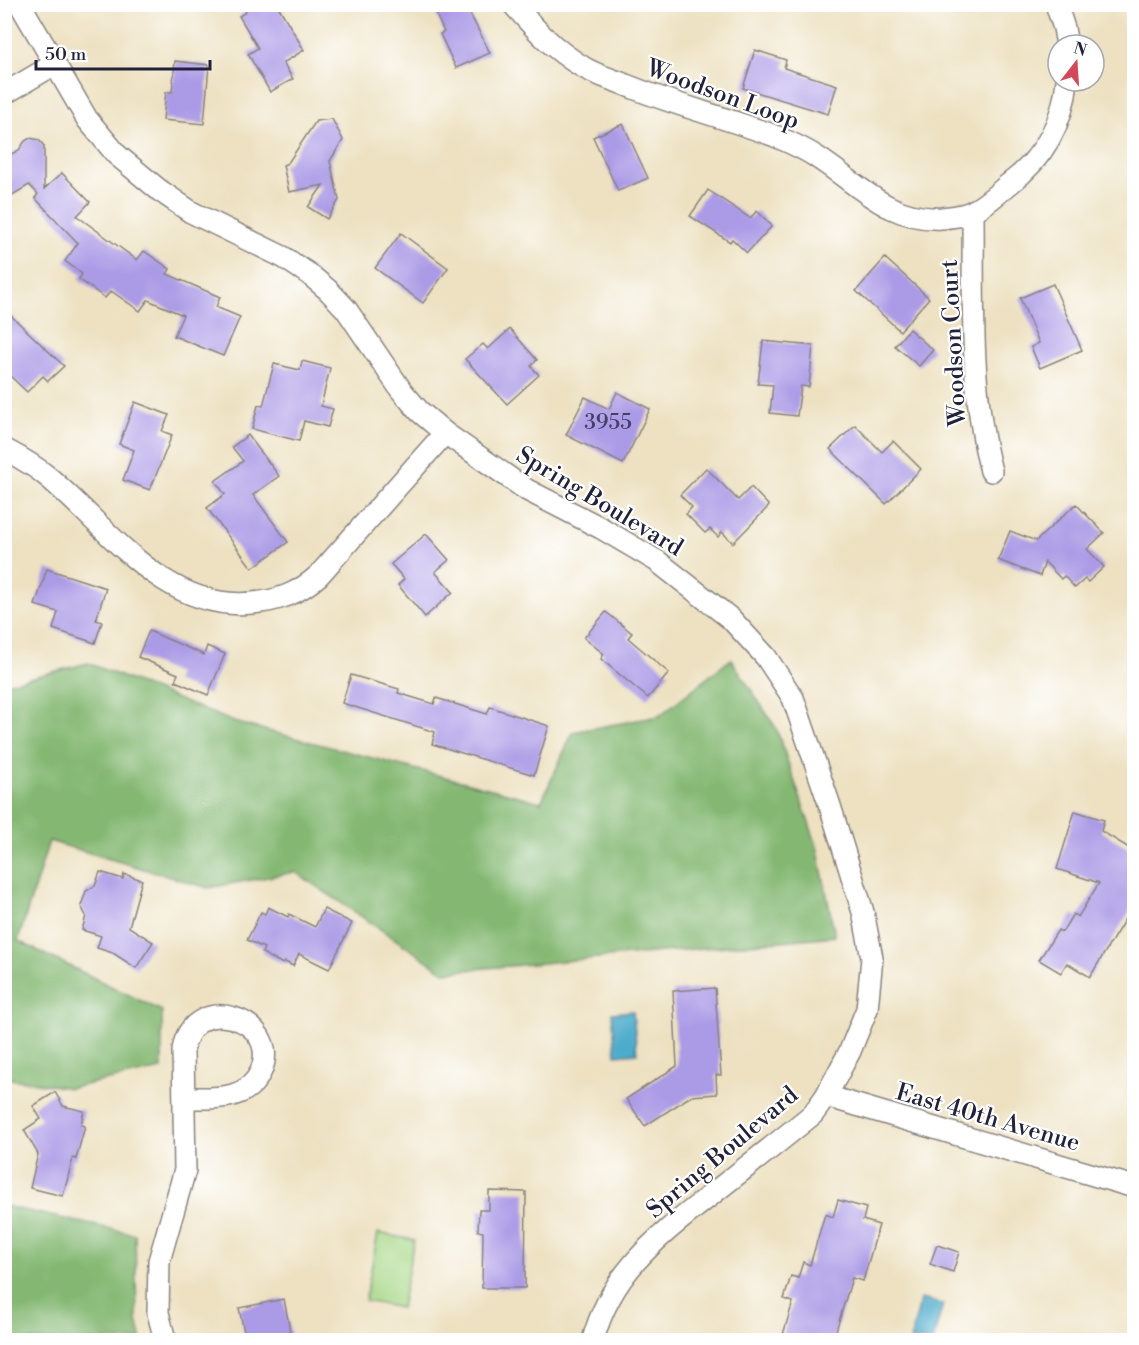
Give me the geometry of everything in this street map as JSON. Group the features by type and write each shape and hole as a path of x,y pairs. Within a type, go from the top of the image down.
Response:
{"street":[{"name":"Spring Boulevard","path":"21,4 87,119 117,155 191,212 283,257 328,290 359,328 401,390 419,411 445,433 527,490 601,528 657,561 731,619 766,657 793,698 861,903 872,958 867,1009 850,1051 826,1096 813,1114 670,1227 643,1252 615,1286 593,1341"},
{"name":"Woodson Loop","path":"513,4 545,40 585,69 656,98 756,129 789,142 815,156 882,204 904,214 927,219 950,218 973,212 1020,176 1035,162 1049,140 1060,116 1065,93"},
{"path":"1056,4 1065,33"},
{"path":"4,94 55,64"},
{"name":"Woodson Court","path":"973,212 974,357 984,444 991,471"},
{"path":"6,450 48,477 154,574 194,596 216,602 240,604 280,598 296,593 319,576 445,433"},
{"path":"165,1341 158,1313 159,1261 185,1170 184,1098 184,1043 200,1020 218,1015 248,1024 256,1031 261,1038 265,1056 254,1083 233,1096 184,1098"},
{"name":"East 40th Avenue","path":"826,1096 1134,1187"}],"green space":[{"path":"731,659 776,728 817,846 835,936 444,972 295,872 208,888 49,841 18,941 162,1011 162,1069 70,1088 5,1078 5,684 88,663 234,722 541,802 573,732 659,716"},
{"path":"5,1206 135,1234 137,1320 142,1340 5,1340"},
{"path":"378,1233 414,1240 401,1308 365,1301"}],"water":[{"path":"633,1011 637,1053 616,1055 612,1013"},
{"path":"921,1299 943,1304 933,1340 910,1340"}],"building":[{"path":"242,4 277,4 304,50 283,63 293,79 270,92 248,54 258,48 239,16 246,12"},
{"path":"431,4 465,4 490,53 456,68 440,34 444,32"},
{"path":"755,50 786,60 784,68 837,85 828,114 743,88"},
{"path":"175,61 209,65 204,124 163,120 166,92 172,92"},
{"path":"332,119 343,140 330,161 339,200 327,219 308,207 323,185 289,192 283,165 288,163 316,121"},
{"path":"623,124 648,178 618,191 593,137"},
{"path":"30,138 39,140 44,146 44,189 62,173 90,202 77,216 137,260 144,251 170,269 167,274 220,297 216,307 240,317 223,356 174,336 183,315 148,300 140,311 111,291 105,298 79,279 82,274 65,261 78,243 35,198 38,194 29,185 4,200 4,158 19,150"},
{"path":"708,190 750,218 757,211 772,226 747,253 732,239 730,242 690,216"},
{"path":"401,233 448,268 423,303 375,268"},
{"path":"885,258 929,298 900,331 856,291"},
{"path":"1053,284 1082,350 1040,368 1031,347 1039,343 1020,298"},
{"path":"4,309 64,366 48,381 43,376 27,392 4,370"},
{"path":"510,329 537,360 531,366 539,375 507,404 465,359 483,344 488,349"},
{"path":"909,329 933,350 919,366 895,346"},
{"path":"763,341 813,346 809,387 801,386 797,416 770,413 773,385 758,384"},
{"path":"302,361 330,368 321,406 333,409 328,427 304,421 299,441 252,429 258,405 263,406 274,364 300,370"},
{"path":"617,392 650,409 623,464 566,435 585,397 609,409"},
{"path":"135,402 169,415 162,431 172,435 150,490 123,480 134,450 119,444"},
{"path":"855,425 882,452 893,441 921,469 886,504 830,449"},
{"path":"248,435 279,476 253,495 288,542 252,568 207,508 225,494 215,481 243,461 232,447"},
{"path":"706,468 738,500 751,487 769,506 733,543 722,532 718,537 710,529 705,533 686,514 692,507 680,495"},
{"path":"1076,504 1104,533 1087,549 1104,567 1088,582 1085,579 1075,588 1064,576 1061,579 1045,562 1040,576 998,560 1010,531 1036,541"},
{"path":"426,534 449,560 435,572 453,592 425,617 398,585 404,579 391,564"},
{"path":"47,569 106,588 96,620 102,622 95,643 53,629 58,612 35,605"},
{"path":"606,612 632,633 628,638 669,673 648,698 601,659 604,654 584,638"},
{"path":"149,631 204,655 207,646 225,654 208,695 175,681 178,674 138,657"},
{"path":"351,675 399,689 398,693 434,704 436,698 487,714 490,707 549,726 534,775 432,744 435,732 342,703"},
{"path":"1075,811 1104,820 1101,831 1134,851 1134,904 1090,977 1067,963 1061,973 1039,960 1058,930 1062,932 1073,914 1078,917 1099,883 1057,869"},
{"path":"100,872 123,879 124,874 142,880 129,927 153,942 136,968 113,953 97,948 101,936 82,930 86,916 81,906 86,891 95,886"},
{"path":"268,907 315,927 324,909 352,923 329,969 299,954 293,966 285,962 283,964 262,953 264,948 247,940 261,912 265,914"},
{"path":"715,988 721,1075 716,1075 717,1094 691,1096 645,1126 626,1099 677,1066 673,991"},
{"path":"55,1092 63,1106 84,1111 81,1125 85,1126 76,1159 73,1158 63,1196 30,1188 38,1154 24,1130 41,1119 33,1106"},
{"path":"489,1191 526,1192 525,1288 482,1288 483,1232 478,1231 479,1210 489,1210"},
{"path":"838,1200 866,1208 863,1220 879,1225 863,1281 852,1278 833,1341 781,1341 793,1302 784,1299 791,1276 798,1278 803,1262 810,1265 825,1214 833,1217"},
{"path":"937,1245 959,1252 953,1272 930,1264"},
{"path":"284,1299 292,1341 246,1341 239,1308"}]}
